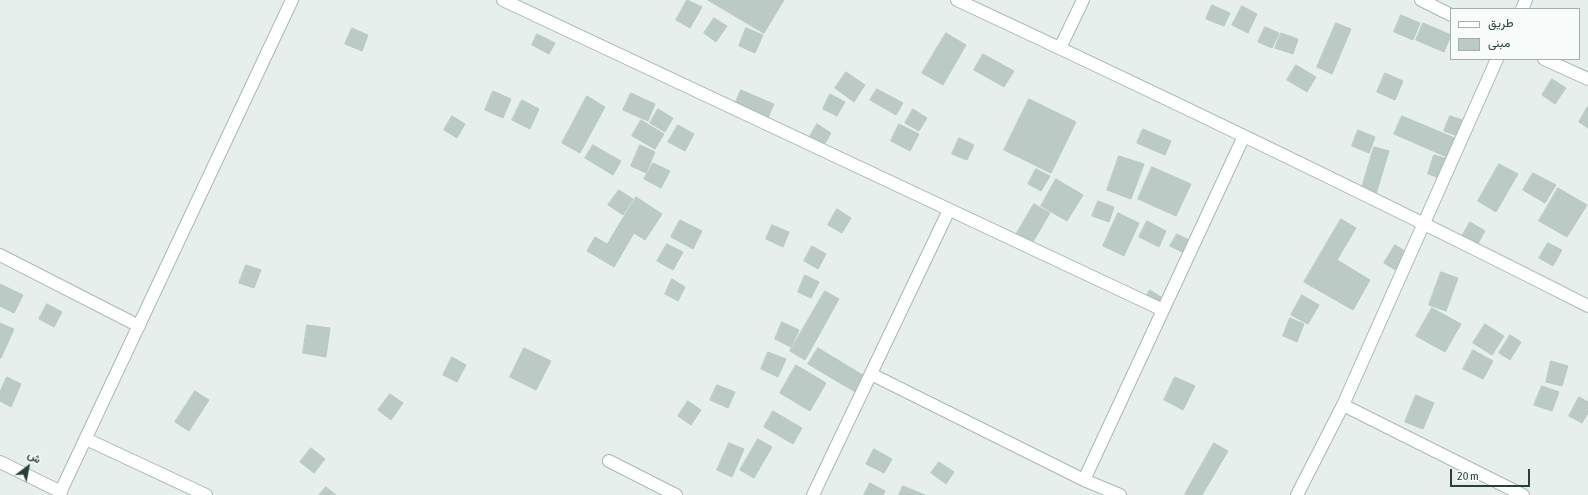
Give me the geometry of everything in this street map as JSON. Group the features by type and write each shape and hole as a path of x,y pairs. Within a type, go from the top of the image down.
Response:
{"street":[{"path":"0,462 60,493 292,0"},
{"path":"502,0 1163,310"},
{"path":"957,0 1423,222 1588,306"},
{"path":"1060,48 1083,0"},
{"path":"1420,0 1450,15"},
{"path":"1297,495 1343,405 1423,222 1497,60"},
{"path":"1546,60 1588,79"},
{"path":"1084,480 1244,136"},
{"path":"813,495 949,210"},
{"path":"0,255 139,326"},
{"path":"871,374 1084,480 1120,495"},
{"path":"1343,405 1518,494"},
{"path":"86,439 206,495"},
{"path":"609,462 676,495"}],"building":[{"path":"687,0 702,7 690,28 676,20"},
{"path":"708,0 784,0 764,33"},
{"path":"1212,5 1230,13 1224,26 1206,19"},
{"path":"1242,6 1257,14 1248,33 1232,25"},
{"path":"1401,15 1420,23 1413,40 1394,32"},
{"path":"714,18 727,26 716,42 704,33"},
{"path":"1336,23 1351,29 1332,74 1317,67"},
{"path":"1423,23 1450,35 1444,52 1416,40"},
{"path":"1265,27 1279,33 1272,48 1258,42"},
{"path":"352,28 368,35 362,51 345,44"},
{"path":"746,28 763,35 755,53 739,46"},
{"path":"946,33 966,45 943,85 922,73"},
{"path":"1281,33 1298,39 1293,54 1275,48"},
{"path":"537,34 555,43 549,54 532,45"},
{"path":"983,54 1014,71 1004,87 974,70"},
{"path":"1296,65 1316,77 1307,92 1287,80"},
{"path":"846,72 865,85 854,102 835,88"},
{"path":"1385,73 1403,81 1395,100 1377,92"},
{"path":"1552,79 1566,88 1555,104 1542,95"},
{"path":"877,89 903,103 896,115 870,100"},
{"path":"741,90 774,104 767,120 734,106"},
{"path":"493,91 511,99 503,118 485,110"},
{"path":"631,93 655,104 648,121 623,110"},
{"path":"830,94 845,102 837,116 823,109"},
{"path":"587,96 605,107 580,153 562,143"},
{"path":"1029,99 1076,122 1051,173 1004,150"},
{"path":"522,100 539,109 530,129 512,120"},
{"path":"1588,106 1588,128 1579,122"},
{"path":"658,109 673,118 665,132 650,123"},
{"path":"913,109 927,118 919,131 905,123"},
{"path":"452,116 465,124 457,138 444,130"},
{"path":"1402,116 1457,139 1449,158 1394,134"},
{"path":"1450,116 1469,122 1463,138 1444,131"},
{"path":"641,120 664,134 655,149 632,136"},
{"path":"817,124 831,133 823,147 809,138"},
{"path":"899,124 919,134 910,151 891,141"},
{"path":"678,125 694,134 685,151 668,142"},
{"path":"1143,129 1171,141 1165,155 1137,143"},
{"path":"1358,130 1375,137 1369,153 1352,146"},
{"path":"959,138 974,145 967,160 952,154"},
{"path":"593,145 621,161 613,175 585,158"},
{"path":"640,145 655,152 646,173 631,166"},
{"path":"1374,147 1389,151 1376,194 1361,191"},
{"path":"1434,155 1451,160 1445,180 1428,174"},
{"path":"1119,156 1144,164 1131,199 1107,190"},
{"path":"653,163 670,171 661,188 644,179"},
{"path":"1499,164 1518,174 1496,212 1478,201"},
{"path":"1152,167 1191,184 1176,216 1138,199"},
{"path":"1036,169 1050,176 1041,191 1028,184"},
{"path":"1533,173 1556,185 1545,203 1523,190"},
{"path":"1056,179 1083,195 1067,221 1041,206"},
{"path":"1558,188 1587,205 1567,237 1539,221"},
{"path":"619,190 633,199 623,215 608,205"},
{"path":"636,197 662,214 645,240 634,233 614,267 587,251 595,237 607,244"},
{"path":"1098,201 1114,207 1109,222 1092,216"},
{"path":"1034,204 1050,213 1027,252 1011,243"},
{"path":"837,209 851,218 842,233 828,225"},
{"path":"1118,213 1139,223 1124,256 1103,246"},
{"path":"1341,219 1356,228 1337,260 1370,280 1353,310 1304,282"},
{"path":"680,220 702,231 693,249 671,237"},
{"path":"1147,221 1166,231 1159,247 1139,237"},
{"path":"1470,222 1485,231 1476,247 1461,238"},
{"path":"772,225 789,232 783,247 766,239"},
{"path":"1177,234 1195,243 1188,255 1170,246"},
{"path":"1548,243 1562,250 1553,266 1539,258"},
{"path":"667,244 683,252 673,270 657,261"},
{"path":"1395,245 1413,256 1402,274 1384,263"},
{"path":"812,246 826,254 818,269 804,261"},
{"path":"246,265 261,270 254,288 239,283"},
{"path":"1441,272 1458,278 1446,311 1429,305"},
{"path":"805,275 819,282 811,298 798,292"},
{"path":"672,279 685,287 678,301 665,294"},
{"path":"0,284 23,295 14,313 0,306"},
{"path":"1150,290 1164,299 1156,311 1142,302"},
{"path":"825,291 839,299 805,360 790,351"},
{"path":"1302,295 1319,305 1308,324 1291,315"},
{"path":"47,304 62,312 54,327 39,319"},
{"path":"1432,308 1461,324 1445,352 1416,336"},
{"path":"1290,318 1304,324 1297,342 1283,336"},
{"path":"782,322 799,330 791,347 775,339"},
{"path":"0,323 14,329 1,358 0,358"},
{"path":"1485,324 1504,336 1492,355 1473,343"},
{"path":"307,325 330,328 326,357 303,353"},
{"path":"1510,335 1521,342 1510,360 1499,353"},
{"path":"524,348 551,361 536,390 510,377"},
{"path":"818,348 866,377 857,393 808,364"},
{"path":"1473,350 1493,361 1483,379 1463,369"},
{"path":"768,352 786,359 778,377 761,369"},
{"path":"452,357 466,365 457,382 443,375"},
{"path":"1551,361 1568,366 1562,386 1546,382"},
{"path":"796,365 826,383 810,411 780,393"},
{"path":"7,377 21,384 11,407 0,401 0,392"},
{"path":"1175,377 1195,386 1183,410 1164,400"},
{"path":"717,385 735,392 728,408 710,400"},
{"path":"1542,386 1559,392 1552,411 1534,405"},
{"path":"195,391 209,400 189,431 175,422"},
{"path":"390,394 403,403 391,420 378,410"},
{"path":"1416,395 1434,403 1423,429 1405,422"},
{"path":"1579,397 1588,402 1588,413 1582,423 1569,416"},
{"path":"688,401 701,410 691,425 678,416"},
{"path":"773,411 802,428 793,444 764,427"},
{"path":"758,439 772,447 754,478 740,470"},
{"path":"729,443 744,449 732,477 717,470"},
{"path":"1214,443 1228,451 1202,495 1185,494"},
{"path":"311,448 325,459 314,473 300,462"},
{"path":"874,449 892,459 884,473 866,464"},
{"path":"939,462 954,472 946,484 931,473"},
{"path":"870,483 885,491 883,495 864,495"},
{"path":"903,486 925,495 899,495"},
{"path":"326,487 336,495 319,495"}]}
